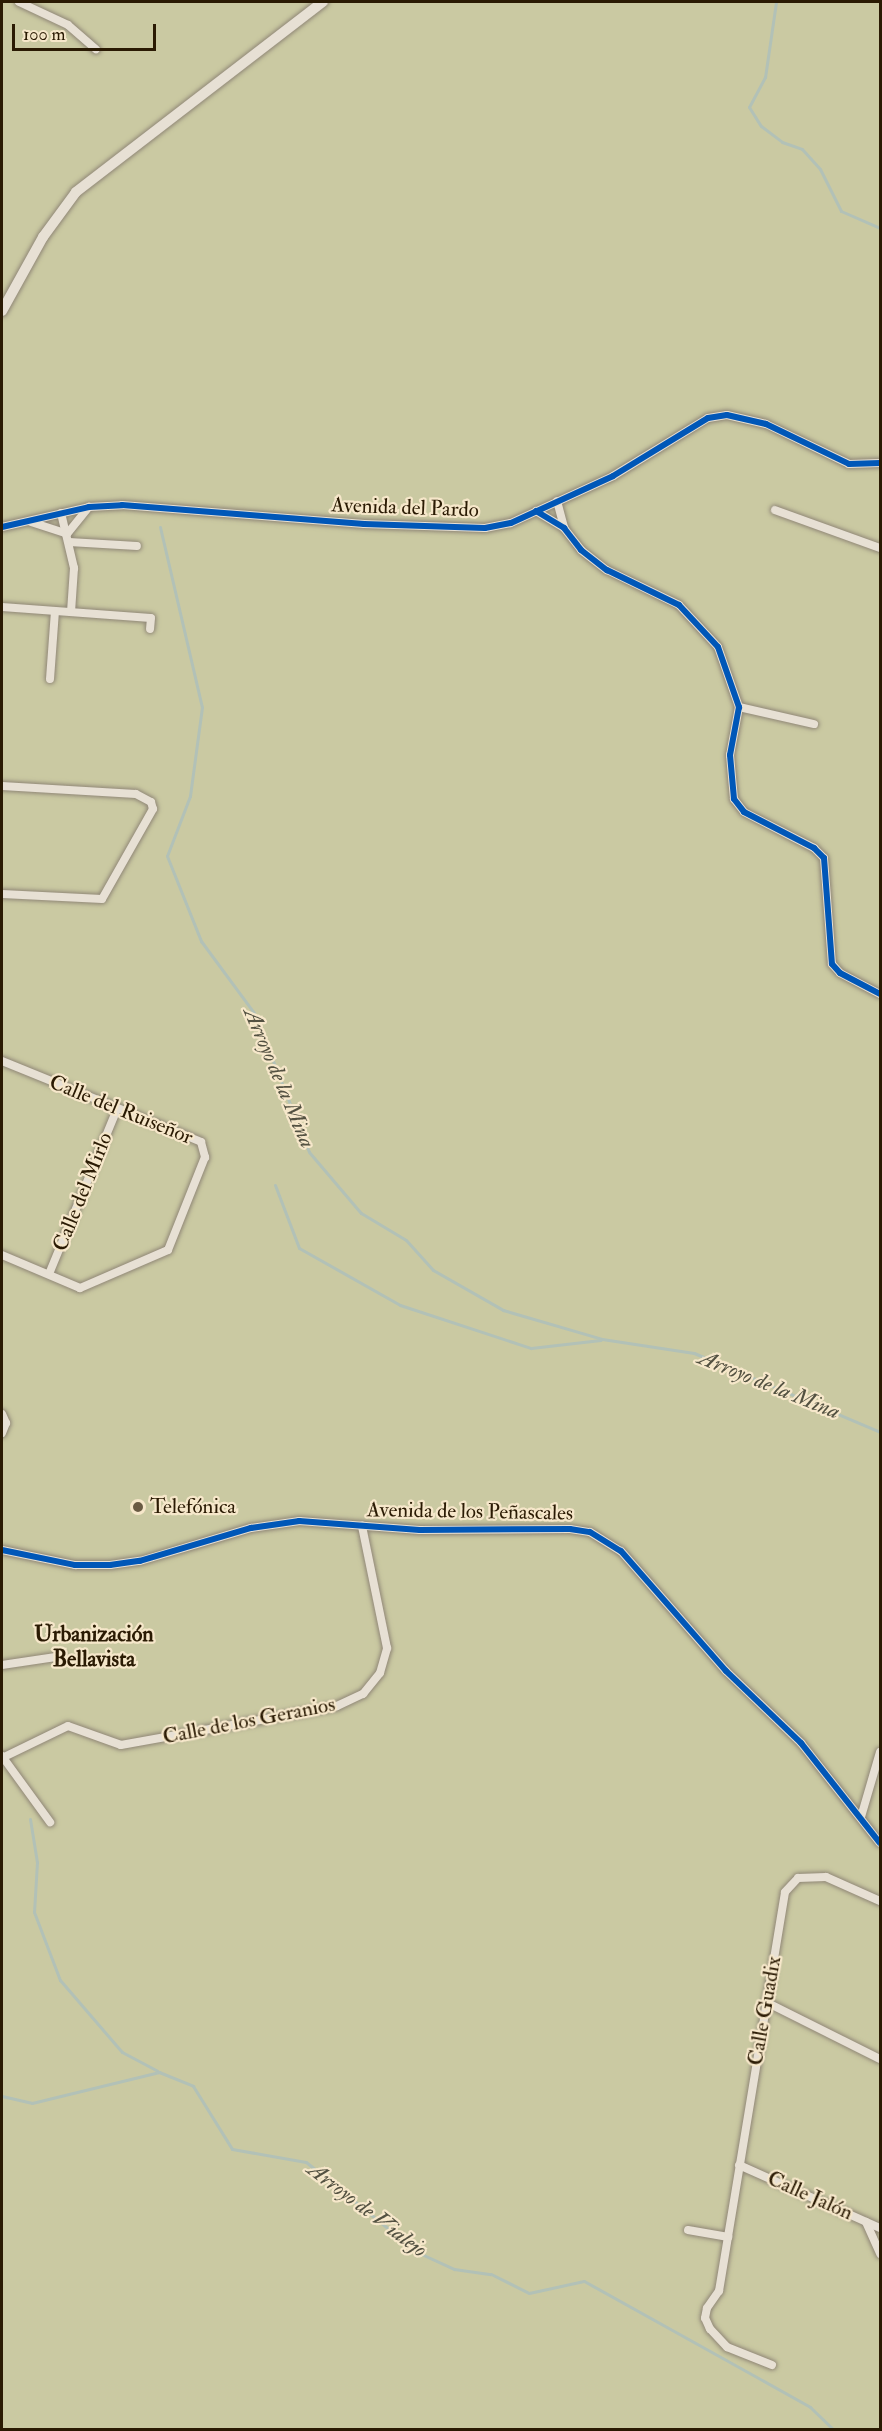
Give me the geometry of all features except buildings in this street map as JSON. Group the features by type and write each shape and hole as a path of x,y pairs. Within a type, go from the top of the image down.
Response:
{"main road":[{"path":"2,311 43,237 76,192 323,2"}],"street":[{"path":"19,2 68,25 96,48"},
{"name":"Avenida del Pardo","path":"2,527 89,507 157,507 443,529 494,527 536,511 613,476 708,418 727,415 766,424 849,464 880,463"},
{"path":"557,501 564,528"},
{"path":"68,538 89,507"},
{"path":"776,510 880,548"},
{"path":"536,511 564,528 581,549 608,570 680,604 699,623 729,671 740,707 730,755 734,799 744,812 814,848 824,858 832,964 840,973 880,994"},
{"path":"61,513 74,568 71,612"},
{"name":"Avenida del Pardo","path":"30,522 68,538 136,546"},
{"path":"2,607 151,618 150,629"},
{"path":"50,679 55,610"},
{"path":"740,707 814,724"},
{"path":"2,786 136,794 151,802 153,809 102,898 2,894"},
{"name":"Calle del Ruiseñor","path":"2,1061 201,1142 205,1156 168,1250 80,1288 2,1255"},
{"name":"Calle del Mirlo","path":"49,1274 117,1109"},
{"path":"2,1414 6,1423 2,1433"},
{"name":"Avenida de los Peñascales","path":"2,1550 75,1565 110,1564 140,1561 277,1523 420,1530 570,1529 606,1539 621,1551 726,1671 801,1743 880,1843"},
{"name":"Calle de los Geranios","path":"2,1757 68,1726 121,1745 337,1706 357,1698 380,1673 387,1648 362,1526"},
{"path":"2,1665 62,1656"},
{"path":"861,1817 880,1752"},
{"path":"2,1757 50,1822"},
{"name":"Calle Guadix","path":"771,2365 727,2347 710,2329 705,2318 706,2308 719,2291 766,2002 789,1883 798,1878 826,1877 880,1901"},
{"path":"766,2002 880,2059"},
{"name":"Calle Jalón","path":"739,2165 880,2228"},
{"path":"866,2222 880,2254"},
{"path":"687,2230 728,2237"}],"green space":[{"path":"2,2 880,2 880,2429 2,2429"}],"waterway":[{"path":"776,2 765,77 749,107 761,126 782,142 802,149 820,169 841,211 880,228"},
{"name":"Arroyo de la Mina","path":"160,527 202,707 190,796 167,856 201,941 254,1013 309,1152 361,1213 406,1240 433,1270 503,1310 602,1339 694,1353 880,1432"},
{"path":"275,1185 299,1248 400,1305 531,1348 601,1340"},
{"path":"30,1819 37,1862 34,1912 60,1980 122,2052 157,2071"},
{"name":"Arroyo de Vialejo","path":"2,2096 32,2103 159,2072 193,2086 232,2149 306,2162 417,2252 454,2269 491,2274 529,2293 584,2281 810,2407 834,2430"}],"cycle path":[{"path":"2,527 89,507 122,505 364,524 485,528 511,523 613,476 708,418 727,415 766,424 849,464 880,463"},
{"path":"536,511 564,528 581,550 607,570 679,605 718,647 739,707 730,755 734,799 744,812 814,848 824,858 832,964 840,973 880,994"},
{"path":"2,1550 75,1565 110,1565 140,1561 251,1528 299,1521 420,1530 570,1529 590,1532 621,1551 726,1671 801,1743 880,1843"}],"place":[{"name":"Telefónica","path":"138,1507"}],"district":[{"name":"Urbanización Bellavista","path":"94,1646"}]}
